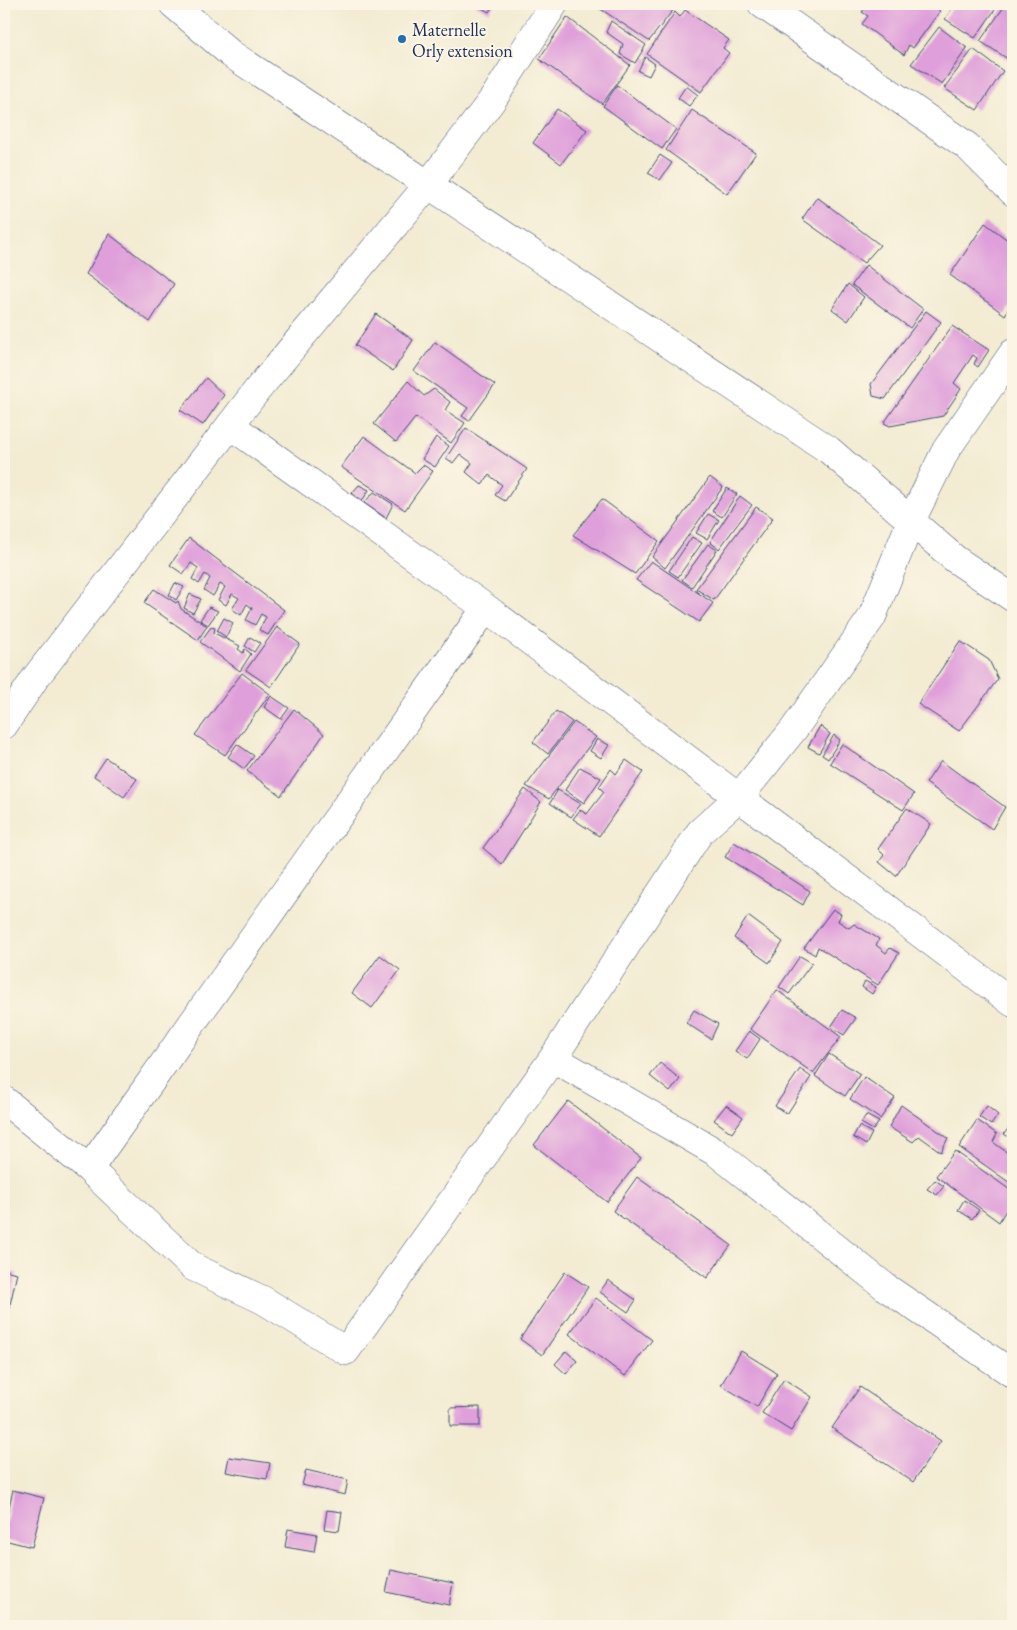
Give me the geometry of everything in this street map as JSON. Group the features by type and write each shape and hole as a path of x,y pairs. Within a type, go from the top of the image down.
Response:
{"street":[{"path":"173,4 230,54 828,450 956,559 1013,598"},
{"path":"4,725 36,677 258,388 428,185 493,99 554,4"},
{"path":"762,4 967,146 1013,192"},
{"path":"4,1100 89,1169 193,1267 263,1300 346,1351 553,1058 700,832 739,797 794,729 872,617 912,521 946,450 1013,353"},
{"path":"230,426 486,608 1013,1003"},
{"path":"89,1169 486,608"},
{"path":"553,1058 717,1153 888,1289 1013,1374"}],"building":[{"path":"474,4 495,4 489,12"},
{"path":"593,4 675,4 677,5 649,41"},
{"path":"868,4 930,4 940,11 913,48 909,45 904,55 862,24 868,16 862,12"},
{"path":"955,4 999,4 975,38 945,19"},
{"path":"1006,4 1013,9 1013,57 1011,61 980,41"},
{"path":"685,10 729,40 723,48 729,53 701,92 647,54 675,12 680,17"},
{"path":"567,17 630,65 602,104 539,59"},
{"path":"611,21 646,45 635,63 620,54 623,44 606,32"},
{"path":"939,27 967,48 942,84 911,64"},
{"path":"973,49 1003,71 977,110 944,88"},
{"path":"645,57 655,64 649,76 638,71"},
{"path":"617,85 676,129 662,149 603,106"},
{"path":"686,86 698,95 689,106 678,98"},
{"path":"557,109 587,130 561,164 533,143"},
{"path":"692,110 756,153 727,194 666,150"},
{"path":"660,155 672,163 660,180 648,173"},
{"path":"817,197 880,245 864,263 802,219"},
{"path":"985,223 1013,244 1013,301 1005,315 950,275"},
{"path":"109,234 174,284 150,322 86,274"},
{"path":"866,265 923,309 910,328 852,285"},
{"path":"848,284 864,297 848,321 832,309"},
{"path":"926,311 941,322 885,399 873,396 871,384"},
{"path":"376,314 413,340 393,371 355,345"},
{"path":"952,326 989,350 978,367 974,364 977,358 973,355 954,383 961,389 943,416 890,426 884,423"},
{"path":"435,342 495,385 469,421 462,416 468,408 414,371"},
{"path":"206,378 224,395 203,425 180,410"},
{"path":"408,381 424,396 434,389 450,402 445,410 465,423 451,443 416,417 396,442 374,424"},
{"path":"466,428 527,469 505,501 495,495 502,485 489,475 482,485 466,472 472,463 460,454 453,463 446,458"},
{"path":"364,436 415,473 423,465 433,471 405,510 341,467"},
{"path":"436,437 449,446 435,467 422,459"},
{"path":"710,477 723,487 665,568 652,557"},
{"path":"359,485 369,490 362,501 352,493"},
{"path":"727,488 737,494 722,517 712,511"},
{"path":"374,492 393,504 386,518 364,503"},
{"path":"740,496 752,505 719,549 710,542"},
{"path":"602,499 659,541 635,574 573,535"},
{"path":"756,507 773,518 714,600 696,589"},
{"path":"708,514 719,520 707,539 696,533"},
{"path":"692,537 702,543 678,577 669,571"},
{"path":"189,538 284,610 268,635 259,630 266,617 261,614 255,625 246,620 252,608 247,604 241,615 232,609 239,598 232,594 226,605 218,600 225,587 220,584 213,596 204,590 210,578 205,574 199,584 192,579 198,568 191,563 183,574 170,565"},
{"path":"708,544 717,550 692,587 682,580"},
{"path":"651,561 713,603 699,622 636,580"},
{"path":"175,583 184,587 176,600 169,595"},
{"path":"154,589 176,603 178,601 181,609 207,626 198,640 144,603"},
{"path":"190,594 201,599 193,613 184,608"},
{"path":"209,607 218,611 208,625 200,620"},
{"path":"224,618 233,623 226,637 217,631"},
{"path":"211,627 215,628 214,633 240,646 238,649 243,653 245,649 251,654 240,671 200,642"},
{"path":"277,627 300,644 271,687 246,670"},
{"path":"250,637 260,643 254,652 245,646"},
{"path":"960,641 989,660 998,679 959,731 918,704"},
{"path":"242,673 270,694 225,755 195,735"},
{"path":"271,696 289,708 281,719 264,707"},
{"path":"294,709 324,734 281,796 247,771"},
{"path":"556,711 572,722 548,754 533,742"},
{"path":"574,722 596,737 549,799 526,786"},
{"path":"820,726 830,734 819,753 808,747"},
{"path":"834,735 840,740 828,759 822,755"},
{"path":"597,739 609,745 601,758 590,751"},
{"path":"237,744 254,756 244,769 228,757"},
{"path":"842,744 914,794 903,810 830,763"},
{"path":"106,758 137,779 124,797 94,776"},
{"path":"626,760 643,772 599,836 573,819 580,810 587,814 604,792 599,787 611,769 616,774"},
{"path":"941,761 1005,807 992,829 926,783"},
{"path":"580,767 601,778 584,803 565,790"},
{"path":"525,789 541,802 502,864 483,848"},
{"path":"558,790 581,804 571,817 550,803"},
{"path":"907,808 931,824 896,876 879,862 884,855 878,849"},
{"path":"734,842 810,891 803,905 725,857"},
{"path":"833,909 841,914 838,921 849,928 854,924 879,939 876,945 886,953 890,948 899,953 878,985 818,947 815,955 804,948"},
{"path":"748,916 783,942 769,963 734,938"},
{"path":"380,955 400,970 372,1008 352,993"},
{"path":"800,956 812,963 789,994 779,987"},
{"path":"865,981 876,987 872,994 862,987"},
{"path":"777,990 841,1037 813,1073 750,1029"},
{"path":"694,1010 718,1024 711,1039 686,1023"},
{"path":"842,1010 856,1018 844,1035 831,1027"},
{"path":"749,1031 760,1039 747,1059 735,1051"},
{"path":"829,1054 860,1074 845,1096 815,1076"},
{"path":"660,1063 680,1079 670,1092 650,1076"},
{"path":"800,1069 811,1077 787,1114 775,1106"},
{"path":"864,1077 895,1098 880,1119 850,1099"},
{"path":"568,1101 641,1158 607,1202 534,1145"},
{"path":"726,1105 743,1117 732,1133 714,1120"},
{"path":"901,1105 948,1138 941,1152 919,1136 913,1142 889,1127"},
{"path":"987,1106 998,1115 991,1125 979,1117"},
{"path":"866,1115 879,1122 873,1130 861,1123"},
{"path":"977,1120 997,1134 993,1142 1013,1157 1013,1185 959,1147"},
{"path":"1011,1125 1013,1126 1013,1140 1004,1134"},
{"path":"859,1126 872,1133 866,1145 853,1137"},
{"path":"955,1151 1013,1192 1013,1198 999,1222 936,1176"},
{"path":"637,1177 731,1245 707,1278 613,1211"},
{"path":"935,1180 944,1186 937,1195 927,1189"},
{"path":"964,1200 979,1210 972,1219 958,1210"},
{"path":"4,1270 17,1273 6,1323 4,1323"},
{"path":"565,1272 588,1287 542,1355 520,1339"},
{"path":"608,1280 636,1300 628,1312 600,1292"},
{"path":"596,1298 652,1340 625,1376 569,1334"},
{"path":"566,1351 577,1361 566,1374 555,1364"},
{"path":"741,1351 777,1373 757,1407 721,1385"},
{"path":"784,1379 812,1397 791,1431 762,1413"},
{"path":"860,1387 941,1441 913,1482 832,1428"},
{"path":"480,1407 480,1426 450,1426 450,1408"},
{"path":"229,1457 270,1463 267,1479 226,1472"},
{"path":"306,1470 348,1480 345,1495 302,1485"},
{"path":"13,1490 44,1498 32,1547 4,1540 4,1529"},
{"path":"327,1510 342,1512 339,1531 324,1529"},
{"path":"288,1529 317,1534 314,1552 285,1547"},
{"path":"391,1570 453,1583 449,1605 386,1592"}],"place":[{"name":"Maternelle Orly extension","path":"402,39"}]}
